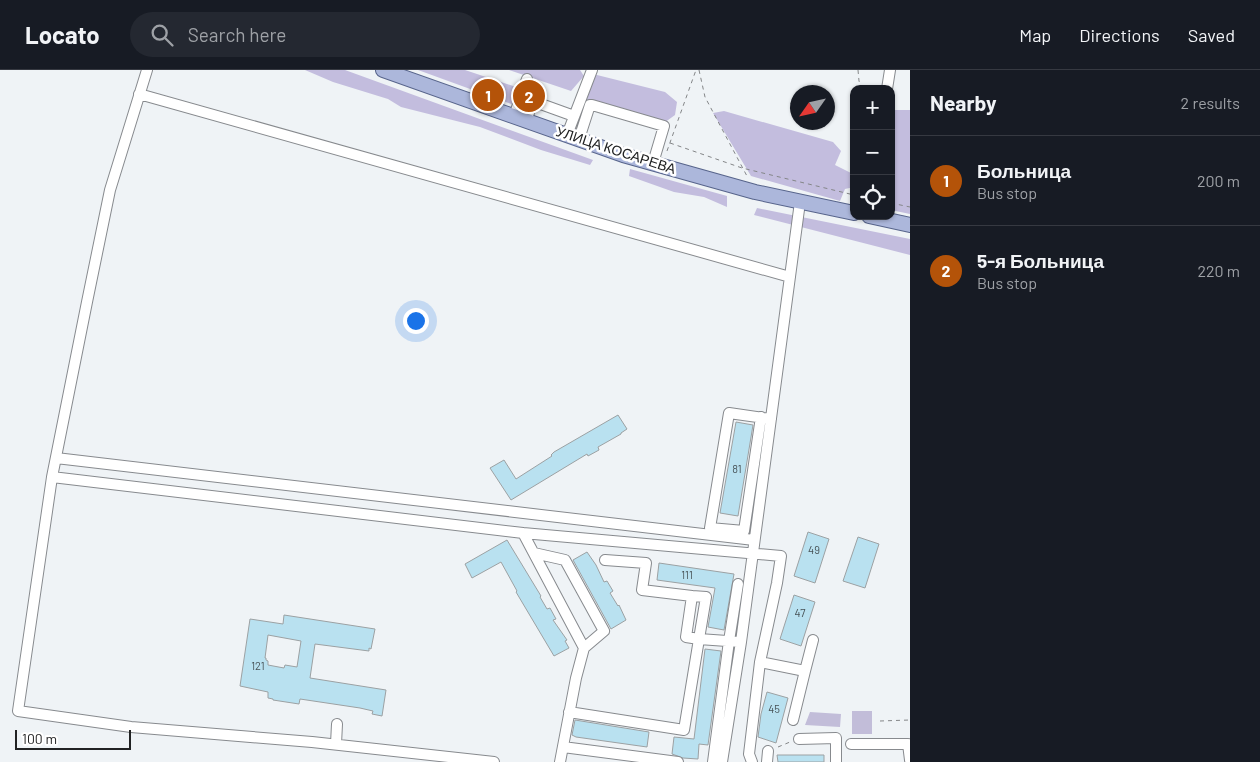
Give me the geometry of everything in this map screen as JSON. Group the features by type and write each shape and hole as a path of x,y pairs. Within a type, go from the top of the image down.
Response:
{"main road":[{"name":"УЛИЦА КОСАРЕВА","path":"383,70 653,163 755,192 850,212"},
{"path":"887,220 910,225"}],"lane":[{"path":"147,70 138,94 110,190 52,477 18,711 131,727 336,744 494,762"},
{"path":"573,137 574,116 592,70"},
{"path":"887,85 890,70"},
{"path":"520,118 527,79"},
{"path":"138,94 790,277"},
{"path":"520,118 538,103 574,116"},
{"path":"573,137 586,116 590,105 664,126 653,163"},
{"path":"766,418 729,413 710,528 744,531 766,418 790,277 800,202"},
{"path":"722,762 741,642 754,540 766,418"},
{"path":"56,458 754,540"},
{"path":"52,477 523,533 780,556 777,583 760,662 749,754 752,762"},
{"path":"523,533 584,648"},
{"path":"534,553 565,560 604,631 584,648 576,678 560,762"},
{"path":"570,712 684,730 706,597 642,590 646,563 605,560"},
{"path":"713,762 738,584"},
{"path":"699,639 741,642"},
{"path":"792,720 813,640"},
{"path":"760,662 805,671"},
{"path":"336,744 337,724"},
{"path":"799,739 836,738 836,762"},
{"path":"851,744 908,744 910,760"},
{"path":"563,747 678,762"}],"path":[{"path":"665,154 698,70"},
{"path":"698,70 705,97 755,192"},
{"path":"858,70 860,85"},
{"path":"670,143 742,168 850,194"},
{"path":"895,204 910,207"},
{"path":"880,721 910,720"},
{"path":"767,757 799,739"}],"shaded area":[{"path":"305,70 345,70 593,160 590,165 541,150 480,127 401,107 388,99 333,82"},
{"path":"418,70 465,70 537,94 540,107 536,113"},
{"path":"509,70 580,70 584,76 571,91"},
{"path":"593,74 665,92 677,102 675,115 657,128 583,106"},
{"path":"895,110 910,110 910,214 895,211"},
{"path":"724,111 833,142 841,151 835,165 850,172 850,188 845,189 840,201 751,176 713,113"},
{"path":"630,169 727,196 727,207 704,197 674,192 629,176"},
{"path":"757,208 910,239 910,255 754,215"},
{"path":"852,711 872,711 872,734 852,734"},
{"path":"810,712 841,714 840,727 805,725"}],"building":[{"path":"618,415 627,429 621,434 598,447 599,450 588,456 587,454 511,500 490,468 504,460 516,479 552,456 554,452"},
{"path":"736,422 753,425 738,516 720,513"},
{"path":"808,532 829,539 815,583 794,576"},
{"path":"858,537 879,544 865,588 843,581"},
{"path":"507,540 547,609 550,608 556,619 553,620 567,640 565,641 569,648 554,656 516,592 501,562 472,578 465,564"},
{"path":"587,552 604,582 607,581 613,591 610,593 619,605 626,620 611,629 573,560"},
{"path":"659,563 734,574 724,630 708,627 715,588 657,580"},
{"path":"794,595 815,602 801,646 780,639"},
{"path":"284,615 375,629 369,651 315,644 310,678 386,690 382,716 372,714 373,711 360,708 300,699 299,704 273,700 268,698 268,692 240,686 250,619 283,624","holes":["268,635 301,641 297,667 285,665 284,668 268,665 268,661 265,658"]},
{"path":"705,649 721,651 708,745 699,744 698,759 683,758 672,754 674,737 694,739"},
{"path":"767,692 788,698 776,743 758,737 761,714"},
{"path":"575,720 649,732 647,747 576,737 572,735"},
{"path":"777,755 824,755 824,762 778,762"}],"place":[{"name":"Больница","path":"488,95"},
{"name":"5-я Больница","path":"529,96"}]}
